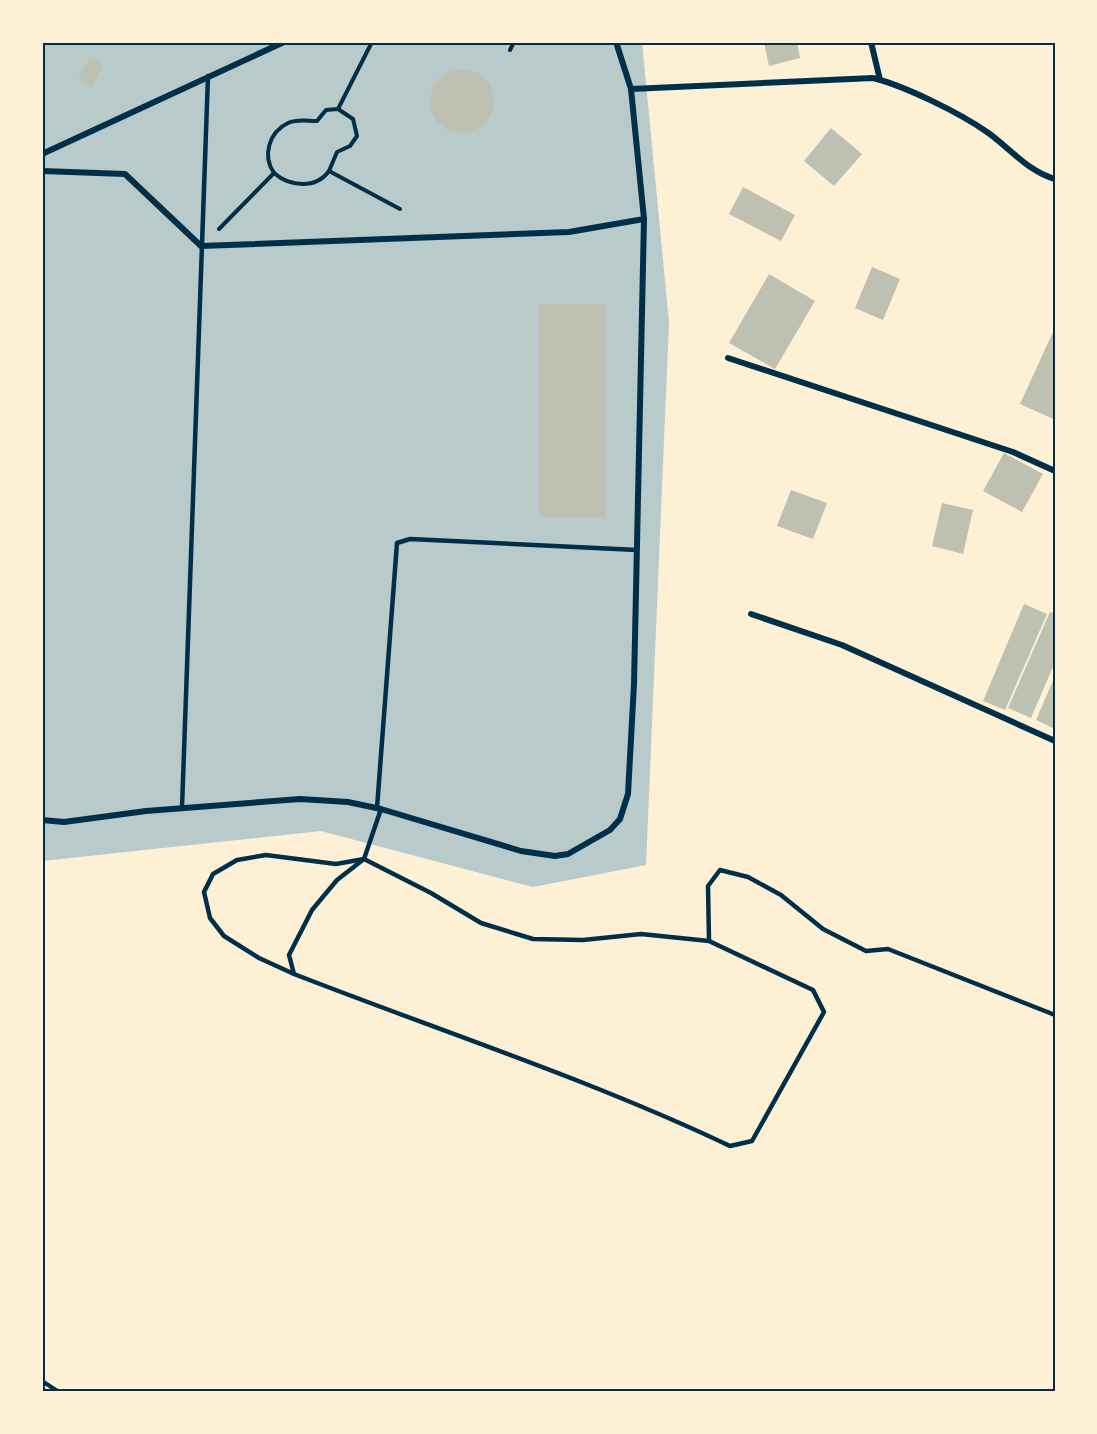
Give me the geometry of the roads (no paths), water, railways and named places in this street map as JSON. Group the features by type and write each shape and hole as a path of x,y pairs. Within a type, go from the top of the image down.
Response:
{"street":[{"path":"42,154 284,42"},
{"path":"42,820 64,822 182,808 300,799 348,802 521,850 555,856 568,854 610,830 620,819 628,794 637,550 644,219 631,89 616,42"},
{"path":"871,42 880,80"},
{"path":"631,89 880,80 896,84 986,131 1038,174 1055,179"},
{"path":"42,171 125,174 201,246 569,232 644,219"},
{"path":"728,358 1013,452 1055,471"},
{"path":"751,614 842,645 1055,741"}],"lane":[{"path":"182,808 208,76"},
{"path":"294,974 289,954 312,910 337,880 364,859 379,809 397,543 410,539 637,550"},
{"path":"266,855 336,864 364,859 431,893 481,923 533,939 583,940 641,934 709,942 813,990 824,1012 752,1141 730,1146 565,1074 434,1029 259,958 224,936 210,918 204,892 213,874 237,861 266,855"},
{"path":"709,942 708,886 720,870 741,874 781,895 823,929 866,951 888,949 1055,1016"}]}
